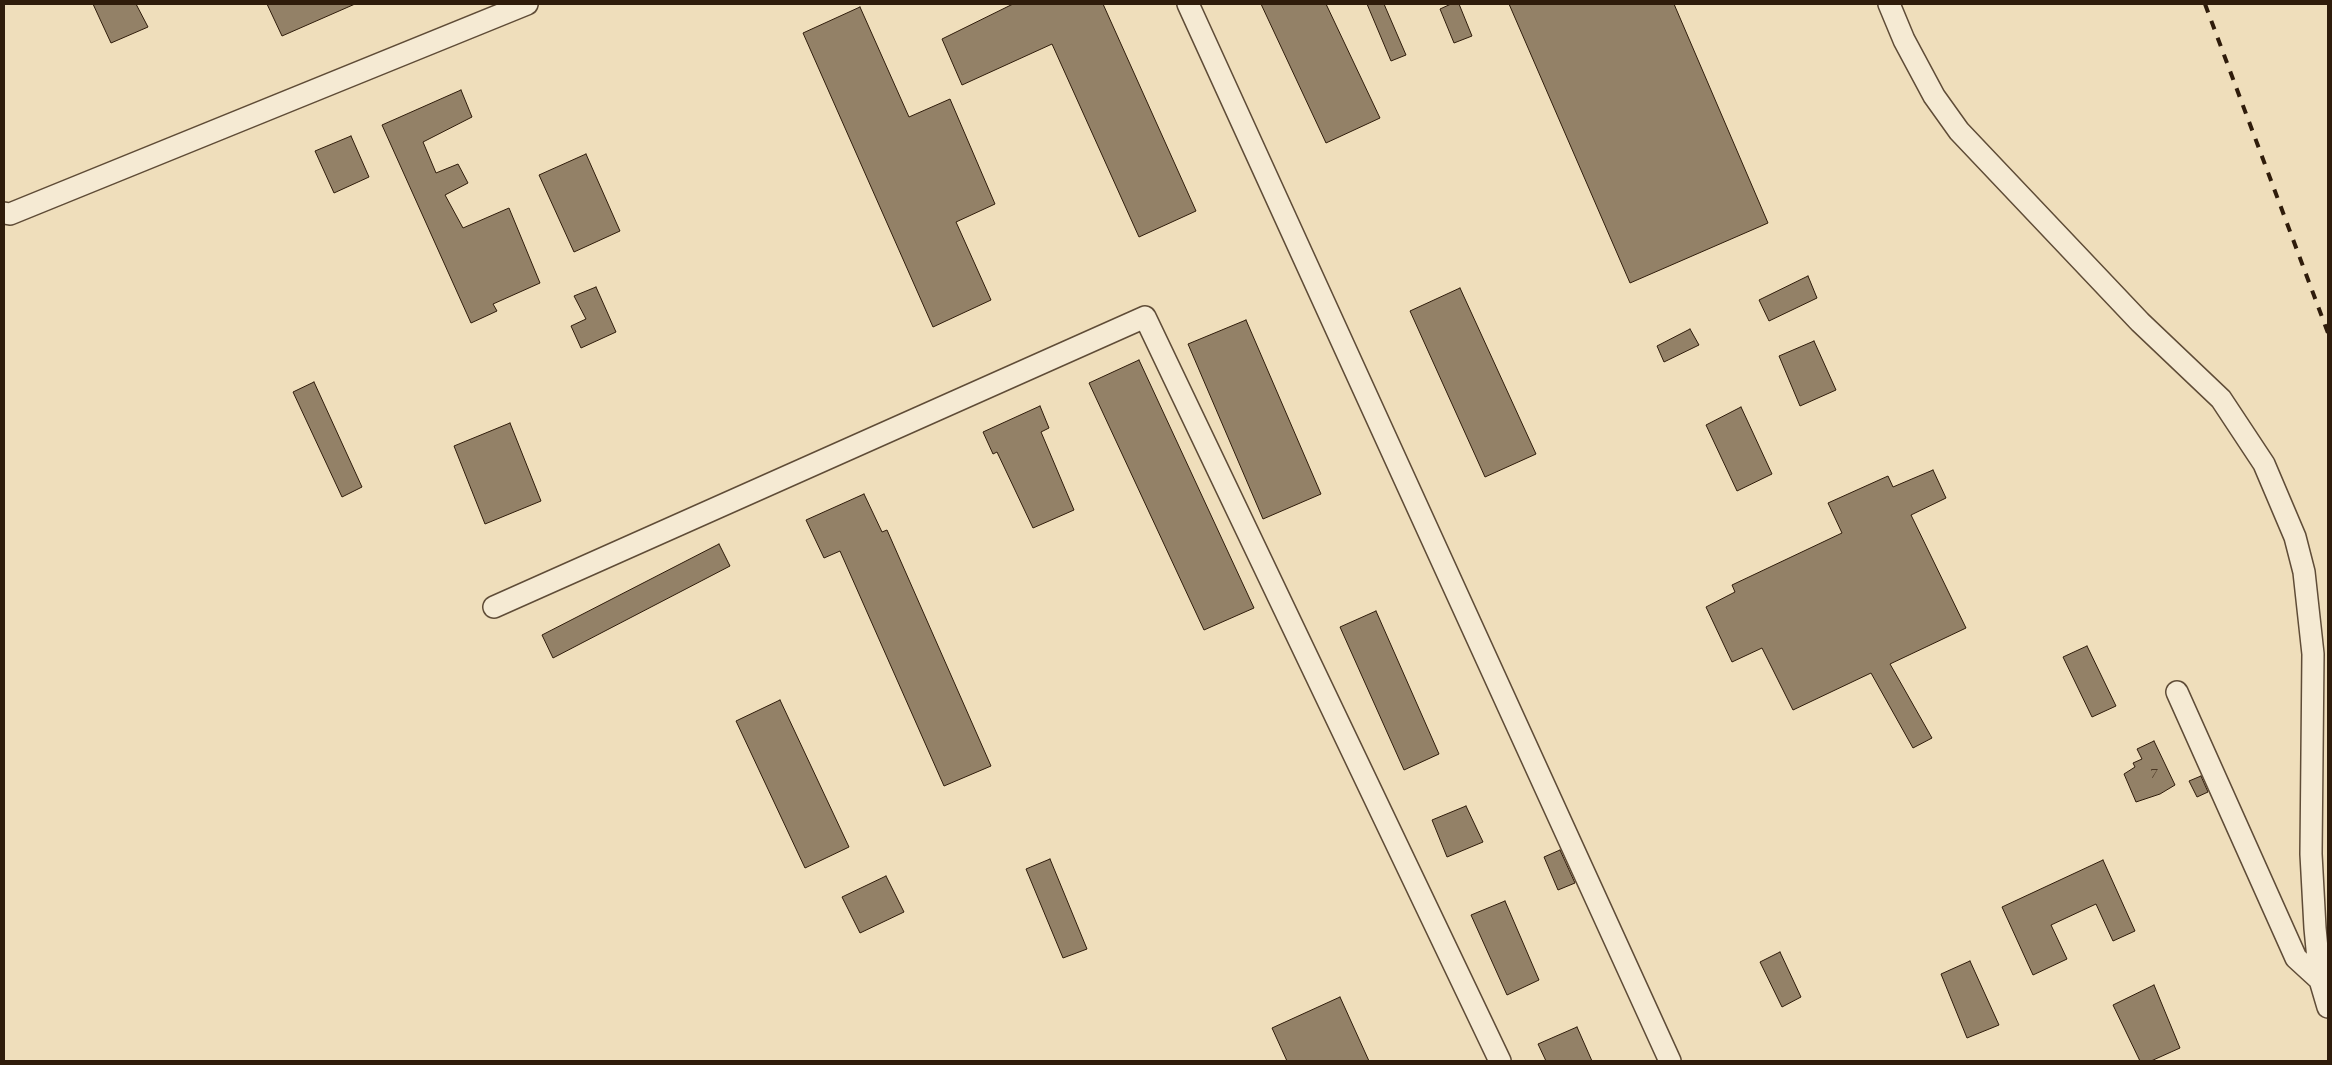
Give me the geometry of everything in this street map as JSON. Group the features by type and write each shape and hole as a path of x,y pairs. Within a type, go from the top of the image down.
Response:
{"street":[{"path":"4,212 10,214 527,4"},
{"path":"1188,4 1670,1061"},
{"path":"1889,4 1904,40 1934,96 1959,131 2140,322 2221,399 2264,464 2295,537 2304,572 2313,654 2311,854 2320,980 2328,1008"},
{"path":"494,607 1145,317 1500,1061"},
{"path":"2177,692 2296,958 2320,980"}],"building":[{"path":"93,4 136,4 148,27 111,43"},
{"path":"267,4 355,4 282,36"},
{"path":"1013,4 1103,4 1196,211 1139,237 1052,44 962,85 942,39"},
{"path":"1261,4 1326,4 1380,118 1326,143"},
{"path":"1367,4 1384,4 1406,55 1391,61"},
{"path":"1451,4 1459,4 1472,36 1454,43 1440,9"},
{"path":"1509,4 1674,4 1768,223 1630,283"},
{"path":"860,7 909,117 950,99 995,204 956,222 991,300 933,327 803,33"},
{"path":"461,90 472,117 423,142 436,173 458,164 468,183 445,195 463,228 509,208 540,283 493,304 497,311 471,323 382,125"},
{"path":"351,136 369,177 334,193 315,151"},
{"path":"586,154 620,231 574,252 539,175"},
{"path":"1808,276 1817,298 1769,321 1759,300"},
{"path":"596,287 616,332 581,348 571,326 586,319 574,296"},
{"path":"1460,288 1536,454 1485,477 1410,311"},
{"path":"1246,320 1321,494 1263,519 1188,344"},
{"path":"1690,329 1699,345 1664,362 1657,346"},
{"path":"1814,341 1836,390 1800,406 1779,356"},
{"path":"1139,360 1254,608 1204,630 1089,383"},
{"path":"314,382 362,487 342,497 293,392"},
{"path":"1040,406 1049,428 1041,432 1074,510 1033,528 997,452 993,454 983,432"},
{"path":"1741,407 1772,474 1737,491 1706,425"},
{"path":"510,423 541,501 485,524 454,446"},
{"path":"1933,470 1946,498 1911,515 1966,628 1890,664 1932,738 1913,748 1871,673 1793,710 1762,648 1732,662 1706,607 1735,592 1732,585 1842,533 1828,503 1888,476 1893,487"},
{"path":"864,494 882,532 887,530 991,766 944,786 840,551 824,558 806,520"},
{"path":"719,544 730,566 553,658 542,635"},
{"path":"1376,611 1439,754 1404,770 1340,627"},
{"path":"2087,646 2116,706 2092,717 2063,657"},
{"path":"780,700 849,847 805,868 736,721"},
{"path":"2154,741 2175,785 2160,794 2136,802 2124,774 2135,767 2133,763 2142,759 2137,749"},
{"path":"2201,776 2208,792 2197,797 2189,781"},
{"path":"1466,806 1483,842 1447,857 1432,820"},
{"path":"1560,850 1575,883 1558,890 1544,857"},
{"path":"1050,859 1087,949 1063,958 1026,869"},
{"path":"2103,860 2135,931 2113,941 2096,904 2051,925 2067,959 2033,975 2002,907"},
{"path":"886,876 904,912 860,933 842,897"},
{"path":"1505,901 1539,980 1507,995 1471,915"},
{"path":"1780,952 1801,997 1782,1007 1760,962"},
{"path":"1970,961 1999,1025 1967,1038 1941,974"},
{"path":"2154,985 2180,1048 2151,1061 2140,1061 2113,1005"},
{"path":"1340,997 1369,1061 1287,1061 1272,1028"},
{"path":"1577,1027 1592,1061 1546,1061 1538,1044"}],"railway":[{"path":"2205,4 2328,333"}]}
